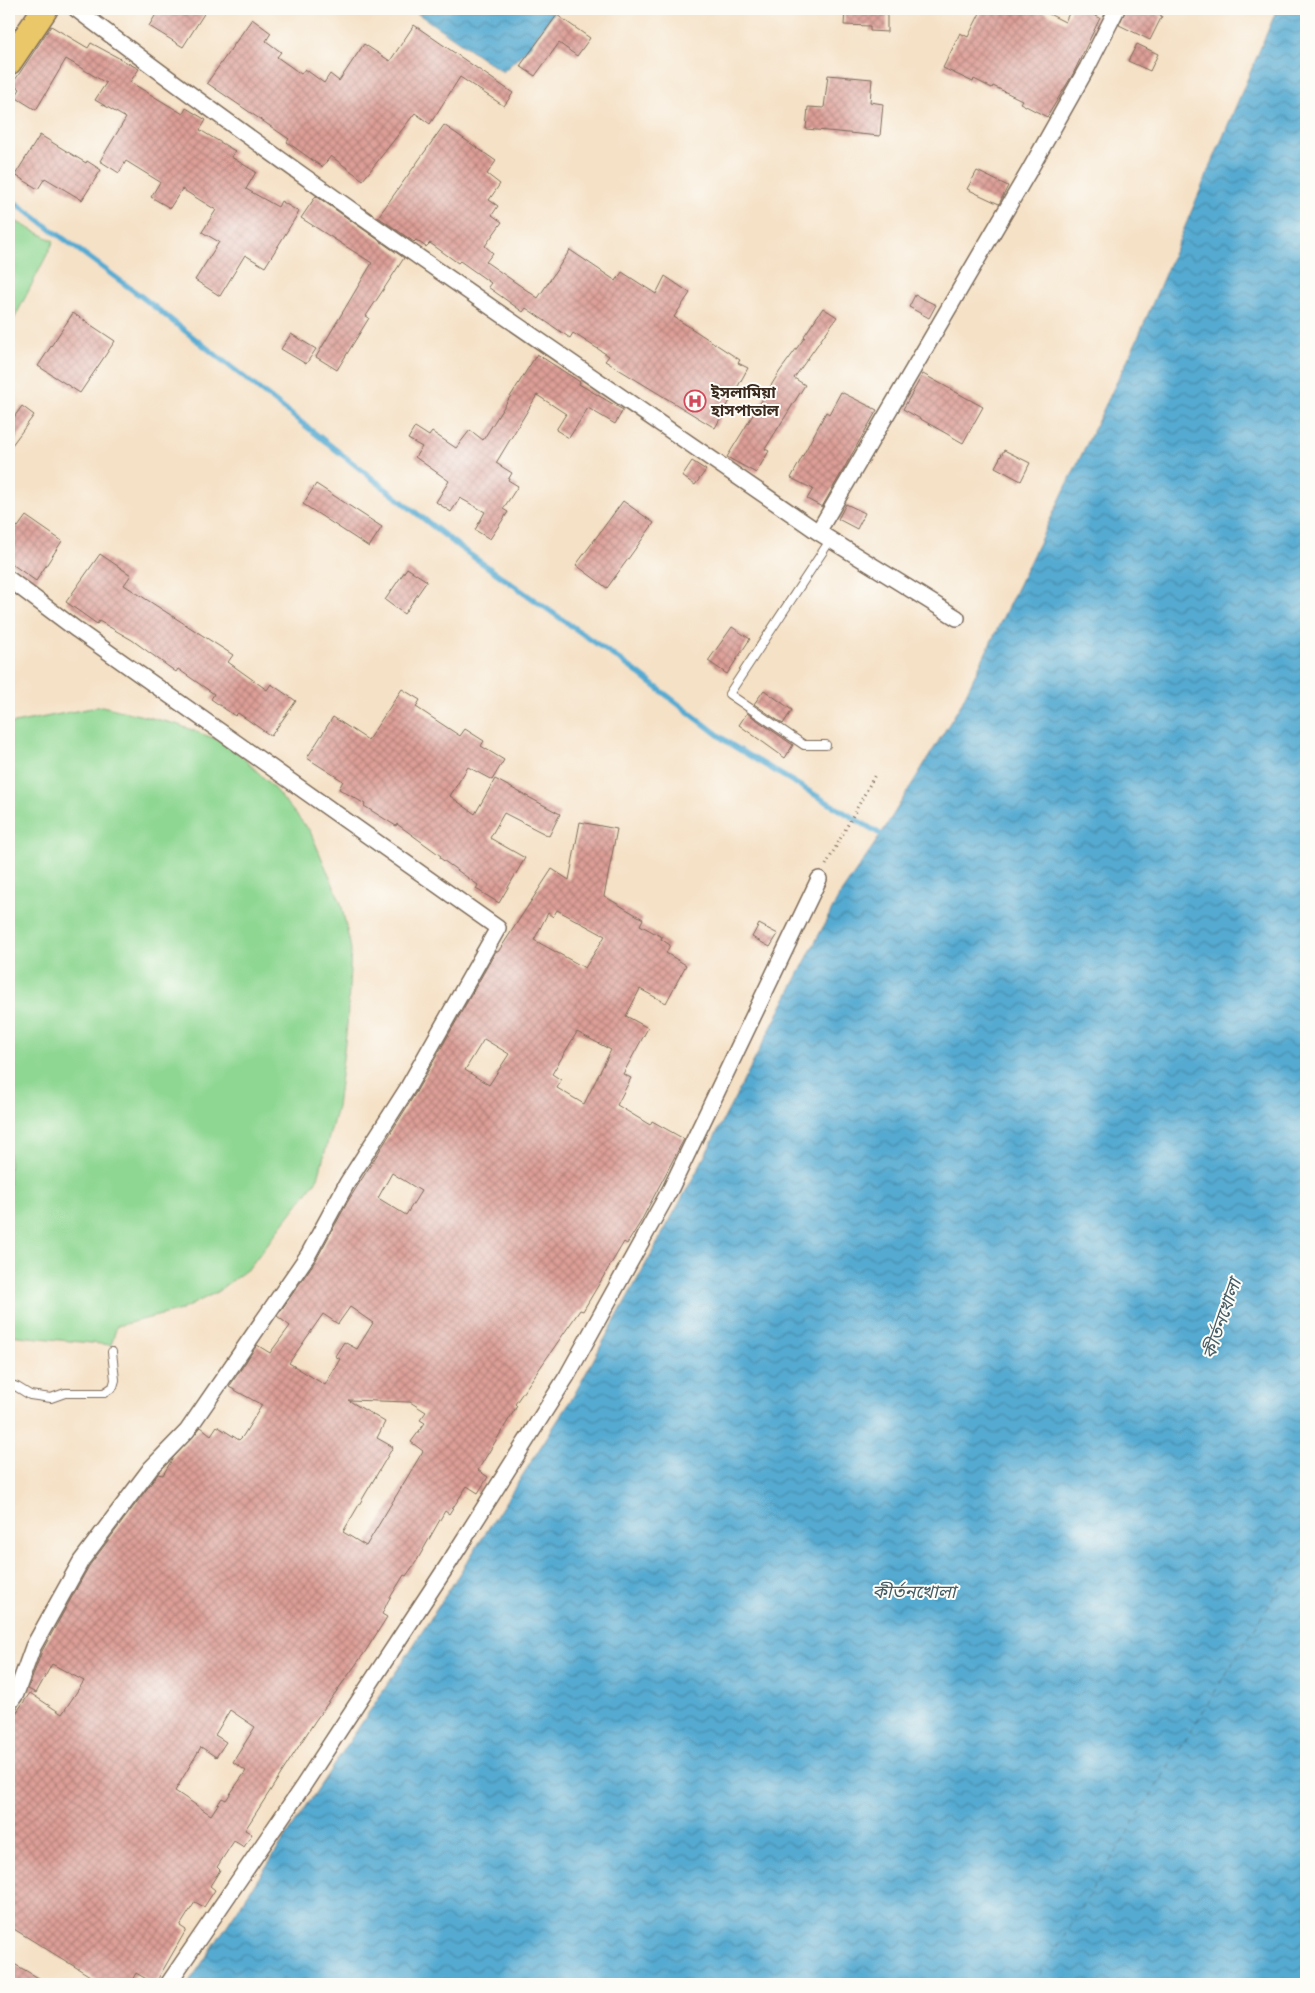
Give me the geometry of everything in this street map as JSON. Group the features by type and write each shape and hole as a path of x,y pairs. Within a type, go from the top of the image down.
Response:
{"highway":[{"path":"9,40 32,9"},
{"path":"9,62 46,9"}],"street":[{"path":"76,9 175,84 378,228 825,536 957,618"},
{"path":"825,536 1087,68 1117,9"},
{"path":"9,578 77,630 498,928 407,1089 346,1183 308,1255 187,1431 151,1468 81,1561 33,1647 16,1694 9,1704"},
{"path":"168,1984 308,1778 449,1563 567,1376 671,1188 819,879"}],"lane":[{"path":"825,536 729,694 804,745 826,745"},
{"path":"9,1384 18,1387 30,1395 51,1398 65,1394 104,1392 112,1387 115,1380 112,1352"}],"path":[{"path":"819,879 876,773"}],"green space":[{"path":"9,218 54,241 9,329"},
{"path":"102,706 176,724 229,744 270,784 310,831 341,903 351,949 347,1026 337,1107 318,1178 249,1268 217,1292 181,1310 117,1326 111,1345 9,1335 9,724"}],"water":[{"path":"411,9 556,9 530,46 503,72"},
{"name":"কীর্তনখোলা","path":"1277,9 1306,9 1306,1984 188,1984 411,1649 574,1395 699,1167 839,896 880,836 960,706 1137,340"}],"building":[{"path":"159,9 207,9 183,47 149,26"},
{"path":"845,9 887,9 887,32 870,31 870,26 844,25"},
{"path":"982,9 1039,9 1065,22 1071,9 1081,9 1100,18 1073,74 1047,117 1020,103 1022,100 993,86 992,88 974,79 973,82 943,68 960,33 968,37"},
{"path":"1126,9 1147,9 1162,16 1150,40 1119,25"},
{"path":"557,15 590,38 577,56 559,43 535,76 520,66"},
{"path":"252,19 271,33 266,41 281,52 277,57 301,74 305,69 324,83 330,74 339,81 364,44 390,61 414,25 513,93 504,106 460,77 430,124 415,113 363,180 331,156 322,167 287,142 289,139 207,83"},
{"path":"51,26 88,48 91,43 139,69 130,82 183,114 186,108 206,120 200,130 235,151 231,157 256,172 246,189 278,207 281,201 299,212 265,267 245,255 220,296 195,280 219,242 202,232 216,210 182,189 170,208 151,197 160,182 126,161 119,173 100,161 126,118 95,100 106,83 66,59 36,110 15,97 20,89 13,83"},
{"path":"1137,44 1158,54 1150,71 1128,61"},
{"path":"828,75 872,79 870,102 883,104 880,136 806,129 808,107 824,108"},
{"path":"444,125 496,161 487,174 500,184 489,200 498,206 492,215 502,222 485,246 493,253 486,262 538,298 570,250 616,281 622,272 656,294 665,276 690,293 674,317 740,360 738,363 748,368 715,428 605,361 609,356 573,333 570,338 526,308 523,312 488,287 491,283 460,261 458,263 430,243 426,247 416,240 414,242 378,217"},
{"path":"40,135 101,170 82,200 45,178 38,189 15,175"},
{"path":"977,171 1008,186 999,204 967,189"},
{"path":"316,196 404,258 366,316 369,318 337,370 316,357 372,263 301,218"},
{"path":"915,295 936,305 929,318 909,307"},
{"path":"823,308 837,317 794,378 805,385 765,449 769,451 756,473 727,457 780,371"},
{"path":"73,313 115,341 80,393 38,366"},
{"path":"291,334 316,349 306,364 281,349"},
{"path":"537,354 580,382 579,384 623,410 615,424 588,408 569,438 556,430 566,414 537,395 496,463 512,473 508,480 518,486 503,509 508,512 490,539 475,530 485,512 460,498 451,512 436,502 449,481 415,457 422,447 408,439 415,427 429,436 432,432 456,448 470,430 483,440"},
{"path":"923,374 983,407 963,443 903,409"},
{"path":"841,392 877,410 822,507 807,499 813,489 791,478 826,412 829,414"},
{"path":"22,406 34,415 9,449 9,424"},
{"path":"1004,450 1030,463 1021,481 995,467"},
{"path":"692,461 706,470 695,485 682,476"},
{"path":"316,484 382,527 369,547 303,504"},
{"path":"623,501 654,523 607,588 576,565"},
{"path":"846,504 865,513 857,529 838,519"},
{"path":"26,516 62,541 36,581 9,562 9,521 18,527"},
{"path":"100,554 131,575 124,585 233,655 228,662 267,690 271,684 296,701 271,736 238,713 235,716 211,699 214,694 178,669 176,672 132,640 99,621 97,624 66,602"},
{"path":"407,568 427,581 404,614 385,600"},
{"path":"732,627 750,639 727,674 708,661"},
{"path":"402,689 420,700 416,707 460,736 465,729 484,741 481,746 504,760 492,780 468,767 450,796 475,814 495,779 560,814 549,836 504,813 490,838 525,858 499,903 476,889 478,885 397,824 396,826 364,806 365,804 339,789 343,781 307,758 333,717 368,740"},
{"path":"764,690 792,710 783,724 754,704"},
{"path":"747,713 793,745 785,758 739,725"},
{"path":"580,822 617,829 604,896 643,919 640,925 662,937 661,939 670,945 666,953 686,965 666,1003 640,989 626,1016 648,1028 623,1074 631,1078 617,1105 650,1125 652,1121 684,1139 627,1244 624,1242 583,1311 580,1310 515,1404 517,1406 478,1470 488,1477 478,1493 467,1486 449,1514 445,1511 416,1562 406,1576 404,1575 388,1601 382,1614 387,1617 365,1652 315,1721 245,1830 252,1834 244,1847 234,1841 217,1867 220,1870 210,1886 215,1890 204,1907 195,1902 180,1926 186,1930 155,1984 136,1973 130,1984 103,1984 9,1926 9,1885 14,1875 9,1871 9,1723 30,1693 62,1714 84,1681 52,1664 36,1693 28,1689 42,1651 89,1566 158,1474 163,1475 173,1458 201,1427 211,1435 217,1426 239,1440 243,1436 262,1405 229,1387 257,1345 270,1353 290,1326 277,1316 316,1260 348,1201 415,1094 496,951 498,952 552,869 569,880","holes":["557,910 605,936 585,968 534,940 548,913 553,917","577,1032 611,1050 584,1104 557,1088 561,1080 552,1074","484,1039 509,1054 489,1085 465,1070","392,1173 421,1191 406,1215 378,1198","350,1307 373,1323 357,1349 344,1342 335,1356 340,1359 325,1385 289,1363 323,1314 338,1324","348,1400 410,1402 426,1412 420,1420 425,1423 411,1442 423,1451 366,1546 343,1532 393,1447 377,1438 385,1422","230,1710 255,1727 233,1762 246,1771 226,1800 222,1798 211,1815 175,1791 201,1747 216,1757 226,1742 215,1735"]},
{"path":"759,924 778,934 770,947 752,937"},
{"path":"9,1961 49,1984 9,1984"}],"waterway":[{"path":"9,198 142,297 462,549 634,670 730,744 887,838"}],"ferry route":[{"path":"1034,1984 1306,1545"}],"place":[{"name":"ইসলামিয়া হাসপাতাল","path":"695,401"}]}
